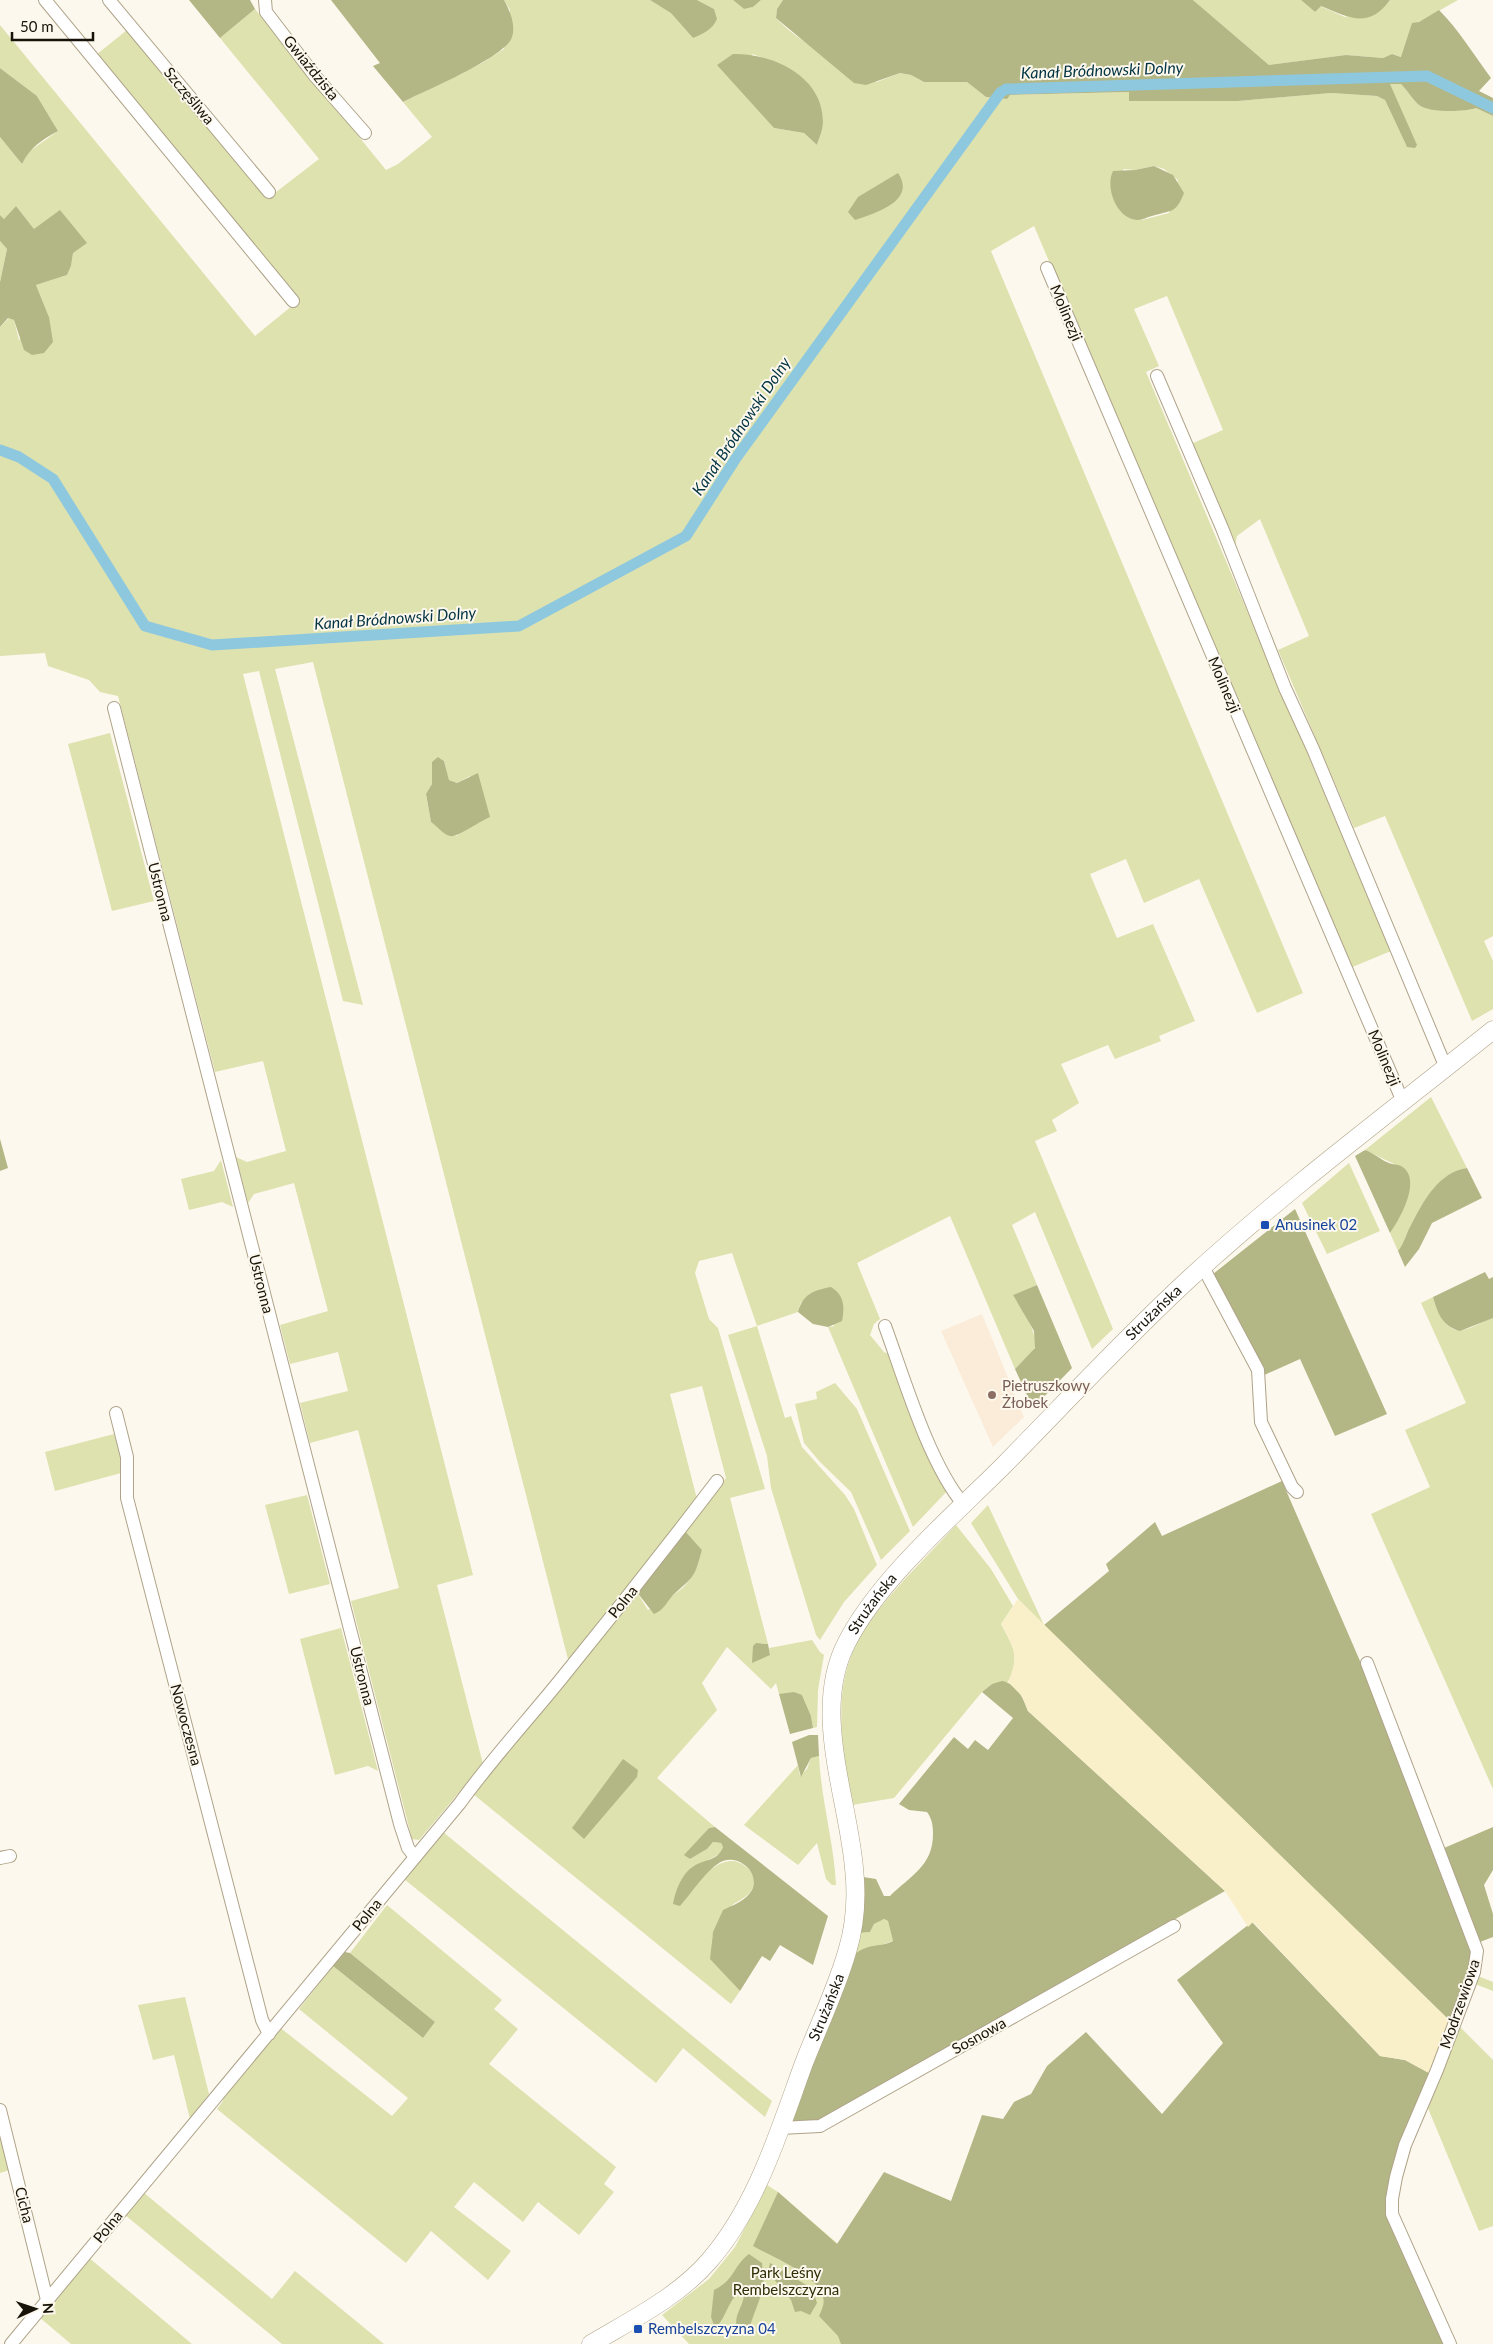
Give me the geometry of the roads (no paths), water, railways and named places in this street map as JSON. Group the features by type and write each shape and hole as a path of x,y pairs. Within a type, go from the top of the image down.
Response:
{"main road":[{"name":"Strużańska","path":"591,2344 678,2289 706,2265 727,2239 745,2208 780,2128 848,1950 855,1908 855,1869 834,1750 832,1714 835,1678 844,1645 866,1611 891,1579 1203,1267 1241,1233 1493,1030"}],"street":[{"path":"45,0 293,302"},
{"name":"Szczęśliwa","path":"110,0 269,192"},
{"name":"Gwiaździsta","path":"265,0 266,12 315,76 365,133"},
{"name":"Molinezji","path":"1047,268 1403,1102"},
{"path":"1157,376 1222,528 1285,688 1313,749 1446,1068"},
{"name":"Ustronna","path":"114,708 400,1824 408,1848 415,1857"},
{"path":"1203,1267 1258,1370 1261,1422 1292,1487 1297,1492"},
{"path":"885,1326 926,1437 942,1469 964,1505"},
{"name":"Nowoczesna","path":"116,1413 127,1457 128,1498 262,2020 269,2034"},
{"name":"Polna","path":"11,2344 460,1803 497,1753 559,1681 653,1565 717,1481"},
{"name":"Modrzewiowa","path":"1367,1663 1477,1951 1474,1972 1437,2070 1405,2146 1392,2199 1392,2214 1450,2344"},
{"name":"Sosnowa","path":"780,2128 820,2126 1174,1926"},
{"name":"Cicha","path":"0,2110 47,2300"}],"waterway":[{"name":"Kanał Bródnowski Dolny","path":"0,450 19,457 53,479 145,626 212,645 519,626 686,536 736,458 1000,93 1006,89 1427,76 1493,108"}],"place":[{"name":"Anusinek 02","path":"1265,1225"},
{"name":"Pietruszkowy Żłobek","path":"992,1395"},
{"name":"Rembelszczyzna 04","path":"638,2329"}],"park label":[{"name":"Park Leśny Rembelszczyzna","path":"786,2282"}]}
